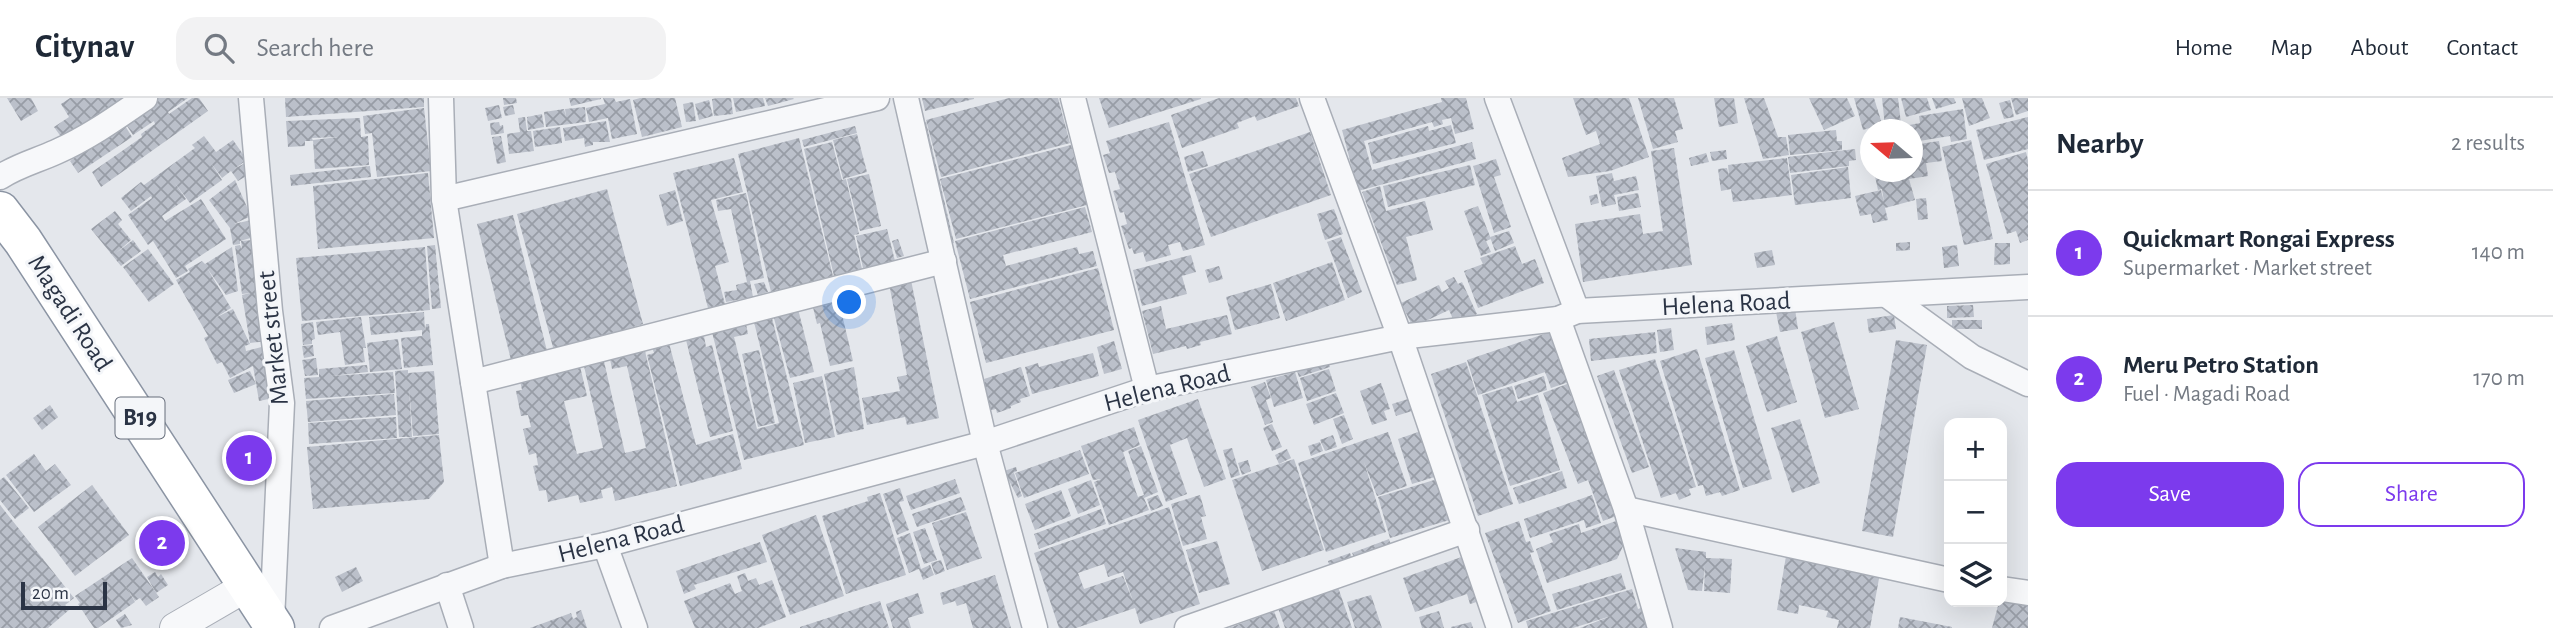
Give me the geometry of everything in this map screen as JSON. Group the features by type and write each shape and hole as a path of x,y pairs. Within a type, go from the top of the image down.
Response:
{"highway":[{"name":"Magadi Road","path":"0,211 23,241 273,625"}],"street":[{"path":"0,177 19,165 54,153 97,132 145,98"},
{"name":"Market street","path":"251,98 270,311 282,403 273,625"},
{"path":"441,98 444,199 502,566"},
{"path":"444,199 877,98"},
{"path":"906,98 985,443 1035,628"},
{"path":"1073,98 1147,388"},
{"path":"1312,98 1400,337 1499,628"},
{"path":"1497,98 1568,315 1660,628"},
{"path":"473,382 944,261"},
{"name":"Helena Road","path":"332,628 502,566 605,545 985,443 1147,388 1400,337 1568,315 2028,287"},
{"path":"1888,296 1972,357 2028,384"},
{"path":"1626,509 1944,579"},
{"path":"1186,628 1467,530"},
{"path":"605,545 635,628"},
{"path":"175,628 249,585"},
{"path":"447,585 461,628"},
{"path":"2007,590 2028,593"}],"building":[{"path":"7,98 31,98 38,111 21,121"},
{"path":"70,98 138,98 64,141 54,127 69,117 61,104"},
{"path":"156,98 188,98 168,112 169,114 192,98 199,98 208,111 101,187 92,172 142,137 141,134 155,124 154,121 133,135 123,120"},
{"path":"285,98 424,98 424,107 286,117"},
{"path":"503,98 516,98 517,103 504,105"},
{"path":"569,98 601,98 601,99 571,106"},
{"path":"603,98 614,98 616,102 630,99 637,134 612,139 608,118 589,122 586,108 605,104"},
{"path":"675,98 682,127 642,137 633,100"},
{"path":"731,98 733,114 714,116 712,99"},
{"path":"733,98 763,98 765,106 736,112"},
{"path":"765,98 793,98 794,99 768,106"},
{"path":"922,98 974,98 974,99 925,111"},
{"path":"1009,98 1058,98 1070,143 941,177 926,120"},
{"path":"1099,98 1201,98 1201,99 1109,128"},
{"path":"1219,98 1296,98 1299,106 1257,121 1255,116 1237,123 1239,128 1182,148 1171,115"},
{"path":"1441,98 1466,98 1474,129 1455,134 1451,118 1442,120 1443,124 1434,127 1432,122 1364,141 1372,170 1472,142 1476,159 1358,191 1342,130 1442,102"},
{"path":"1573,98 1629,98 1649,157 1610,171 1568,177 1562,158 1600,144 1596,131 1586,135"},
{"path":"1638,98 1674,98 1683,129 1675,131 1678,142 1653,149"},
{"path":"1714,98 1734,98 1738,123 1719,127"},
{"path":"1744,98 1764,98 1778,137 1786,137 1789,155 1763,159"},
{"path":"1809,98 1847,98 1855,116 1824,130"},
{"path":"1854,98 1874,98 1880,119 1860,119"},
{"path":"1882,98 1898,98 1900,119 1884,119"},
{"path":"1901,98 1927,98 1931,110 1906,117"},
{"path":"1932,98 1954,98 1956,103 1936,109"},
{"path":"1962,98 1982,98 1990,118 1969,126"},
{"path":"2011,98 2028,98 2028,111 2016,115"},
{"path":"709,100 713,116 699,120 695,104"},
{"path":"2010,100 2014,117 2004,119 1999,103"},
{"path":"693,102 696,121 686,122 683,104"},
{"path":"499,105 502,118 488,121 485,108"},
{"path":"513,105 515,114 505,116 503,107"},
{"path":"585,107 586,122 546,127 544,112 564,109 566,117 565,109"},
{"path":"424,108 431,171 377,177 372,133 365,134 363,116"},
{"path":"1963,109 1967,139 1951,142 1950,136 1923,140 1923,119 1919,119 1919,116"},
{"path":"542,114 544,127 528,130 527,117"},
{"path":"525,117 527,131 531,131 534,151 509,154 507,134 520,132 518,118"},
{"path":"2028,117 2028,149 1984,160 1976,130"},
{"path":"360,118 361,137 368,136 369,165 315,169 313,140 338,137 312,138 313,141 305,141 305,146 288,147 286,121"},
{"path":"606,121 610,142 593,142 593,145 585,147 584,138 565,141 563,128"},
{"path":"499,122 500,126 503,125 504,133 491,135 490,123"},
{"path":"926,122 954,243 947,245 919,123"},
{"path":"1169,122 1205,245 1183,251 1180,242 1168,245 1171,255 1146,262 1143,252 1134,254 1132,248 1129,249 1121,226 1127,224 1124,212 1120,213 1113,191 1120,189 1115,172 1109,173 1103,155 1110,153 1106,141"},
{"path":"124,124 132,137 78,173 70,161"},
{"path":"1451,125 1456,143 1373,164 1368,143 1428,126 1429,131"},
{"path":"855,126 857,133 804,147 802,140"},
{"path":"560,127 562,143 535,147 533,131"},
{"path":"1836,130 1837,141 1842,141 1842,150 1790,155 1788,135"},
{"path":"1310,132 1331,195 1211,237 1189,174"},
{"path":"857,134 867,172 843,179 833,140"},
{"path":"204,136 216,152 233,140 247,160 234,169 247,162 253,172 238,181 231,171 222,178 211,163 222,180 190,203 174,182 186,199 162,216 165,221 201,199 226,239 185,266 188,271 176,278 153,241 148,245 128,215 152,198 151,196 131,211 121,198 141,182 144,185 195,148 192,145"},
{"path":"501,136 506,162 497,164 492,137"},
{"path":"799,138 833,276 771,292 738,154"},
{"path":"1971,140 1993,239 1964,245 1942,147"},
{"path":"1939,141 1942,161 1926,163 1928,176 1923,177 1923,143"},
{"path":"832,142 842,180 846,179 859,234 854,235 862,269 834,276 804,149"},
{"path":"1071,145 1087,205 956,239 940,179"},
{"path":"1674,148 1692,265 1583,282 1575,224 1640,214 1643,234 1663,231 1651,151"},
{"path":"1855,149 1856,160 1849,161 1849,166 1790,173 1788,157"},
{"path":"1726,150 1727,159 1712,161 1710,152"},
{"path":"1203,151 1208,166 1188,172 1184,157"},
{"path":"2026,152 2028,240 2020,243 2016,231 2007,234 1986,164"},
{"path":"1706,153 1709,162 1691,166 1689,158"},
{"path":"734,158 743,192 711,200 729,262 715,266 725,304 708,308 673,173"},
{"path":"1787,158 1792,195 1733,202 1731,189 1721,191 1718,169 1727,168 1729,176 1728,165"},
{"path":"1496,159 1501,175 1494,177 1511,227 1494,233 1473,166"},
{"path":"1470,165 1475,185 1388,207 1383,186"},
{"path":"370,166 371,177 291,186 290,175"},
{"path":"1848,167 1851,198 1795,205 1791,175"},
{"path":"428,173 434,238 318,249 313,186"},
{"path":"1612,173 1614,181 1636,176 1639,190 1614,195 1616,204 1602,207 1596,176"},
{"path":"869,174 881,226 860,231 847,179"},
{"path":"235,180 251,216 234,224 251,220 254,237 233,245 230,228 209,200"},
{"path":"1876,182 1910,182 1915,200 1885,208 1888,220 1873,223 1871,214 1860,216 1855,196 1881,190 1884,202 1882,189 1878,190"},
{"path":"1380,186 1386,211 1425,201 1433,230 1406,237 1417,280 1397,285 1362,192"},
{"path":"607,189 643,324 554,351 517,214"},
{"path":"675,190 683,221 667,226 659,195"},
{"path":"746,193 764,278 750,281 753,297 726,302 724,292 737,290 736,285 747,282 731,209 718,211 716,200"},
{"path":"1638,193 1641,207 1619,211 1617,197"},
{"path":"1597,194 1599,203 1591,205 1589,196"},
{"path":"1926,198 1928,219 1918,220 1916,199"},
{"path":"1478,206 1491,239 1486,241 1491,252 1481,256 1464,211"},
{"path":"1085,207 1092,232 1003,255 1006,266 1077,247 1079,254 1093,251 1097,266 970,299 955,241"},
{"path":"1334,209 1343,234 1325,240 1317,214"},
{"path":"115,211 122,220 118,224 131,240 116,253 133,240 141,251 121,266 91,229"},
{"path":"513,215 547,351 511,360 477,224"},
{"path":"887,229 895,261 863,268 856,236"},
{"path":"1509,231 1514,243 1495,251 1490,237"},
{"path":"1341,237 1362,292 1348,298 1327,242"},
{"path":"898,239 904,256 897,258 892,241"},
{"path":"253,240 269,341 250,343 242,295 250,293 242,294 235,246 240,245 242,249 241,241"},
{"path":"1910,242 1910,250 1896,251 1896,243"},
{"path":"1995,243 2010,243 2010,264 1994,265"},
{"path":"435,245 441,308 432,309 427,246"},
{"path":"1957,245 1959,266 1944,268 1942,247"},
{"path":"1515,246 1522,264 1535,259 1544,283 1478,308 1464,271 1483,264 1480,258"},
{"path":"232,247 238,291 226,295 207,268 231,308 215,318 233,309 250,344 245,346 246,351 269,345 278,397 259,401 253,366 230,378 222,362 217,364 204,338 208,336 176,280 190,272 188,269 202,261 205,264"},
{"path":"425,247 430,310 302,321 296,258"},
{"path":"148,249 174,284 149,302 123,267"},
{"path":"1772,250 1775,265 1757,268 1754,253"},
{"path":"1191,255 1196,272 1182,276 1187,294 1142,306 1133,270"},
{"path":"1332,262 1345,300 1286,321 1273,283"},
{"path":"1219,266 1223,279 1209,283 1205,270"},
{"path":"1098,268 1114,330 986,363 970,302"},
{"path":"1454,277 1458,284 1462,282 1477,314 1463,321 1461,316 1453,319 1449,310 1413,327 1401,303 1439,285 1442,292 1449,288 1445,281"},
{"path":"911,280 939,418 907,425 905,417 867,425 862,398 900,391 897,377 907,375 889,284"},
{"path":"764,282 768,292 758,295 754,284"},
{"path":"1271,284 1280,318 1235,330 1226,297"},
{"path":"837,293 853,361 830,366 820,323 817,324 811,299"},
{"path":"797,305 814,372 790,378 772,311"},
{"path":"1973,305 1974,317 1947,318 1947,306"},
{"path":"1161,306 1166,329 1227,315 1232,334 1200,342 1201,345 1187,349 1186,346 1153,354 1142,311"},
{"path":"1795,309 1798,329 1780,332 1776,312"},
{"path":"424,312 425,331 426,324 429,324 433,365 404,368 401,338 422,336 422,330 371,335 369,317"},
{"path":"1894,315 1896,329 1869,333 1867,319"},
{"path":"361,317 366,348 363,348 365,362 345,365 340,332 318,335 316,322"},
{"path":"772,318 804,445 744,460 711,328 745,319 748,334 734,337 757,429 779,423 754,322"},
{"path":"1952,320 1982,320 1982,329 1952,329"},
{"path":"313,322 315,339 312,344 303,345 301,324"},
{"path":"1834,322 1859,409 1825,418 1801,332"},
{"path":"1732,323 1735,340 1707,345 1705,327"},
{"path":"1671,328 1674,350 1660,352 1657,330"},
{"path":"1556,330 1572,381 1551,388 1545,372 1478,395 1467,360"},
{"path":"1655,332 1657,353 1591,361 1589,339"},
{"path":"704,336 706,347 712,345 733,431 710,437 686,340"},
{"path":"1777,336 1797,402 1767,412 1746,346"},
{"path":"398,339 402,369 370,372 367,343"},
{"path":"1896,340 1927,345 1893,537 1862,531"},
{"path":"1114,341 1122,369 1104,374 1097,347"},
{"path":"669,343 696,445 733,434 742,469 680,486 647,355 654,353 652,347"},
{"path":"313,345 314,356 304,358 302,346"},
{"path":"1697,349 1740,490 1722,496 1720,492 1706,496 1703,485 1698,486 1660,361"},
{"path":"759,350 775,423 758,427 742,354"},
{"path":"1734,350 1772,479 1743,488 1705,358"},
{"path":"645,351 677,486 615,501 612,487 601,490 603,498 580,503 578,495 548,502 546,490 539,491 533,466 538,465 536,453 529,455 523,429 531,427 528,415 521,416 516,391 522,390 519,376 579,362 587,396 564,401 577,454 603,448 583,362 603,357 625,453 646,448 627,366 612,369 610,359"},
{"path":"1093,353 1099,376 1032,394 1025,367 1038,363 1039,367"},
{"path":"316,358 318,375 305,376 302,360"},
{"path":"1327,358 1330,367 1299,377 1296,368"},
{"path":"1655,359 1696,487 1689,489 1691,495 1679,500 1676,493 1661,498 1619,370"},
{"path":"1466,362 1513,504 1478,516 1431,374"},
{"path":"367,365 368,372 330,376 393,372 395,393 306,399 304,378 319,377 319,369"},
{"path":"854,367 864,429 837,435 824,374"},
{"path":"1021,367 1030,396 997,413 996,409 988,411 980,383 985,382 984,379"},
{"path":"1329,369 1336,391 1307,401 1300,378"},
{"path":"408,370 408,373 434,371 439,434 413,436 409,387 412,437 399,437 395,371"},
{"path":"1614,370 1649,467 1632,473 1597,376"},
{"path":"250,371 256,384 234,393 228,380"},
{"path":"1295,372 1303,398 1274,407 1266,380"},
{"path":"822,376 835,437 805,443 793,383"},
{"path":"1544,376 1547,390 1518,399 1514,386"},
{"path":"1265,382 1271,398 1266,400 1273,422 1265,425 1251,387"},
{"path":"1381,383 1390,409 1384,411 1387,420 1372,425 1360,391"},
{"path":"1567,384 1600,473 1622,514 1603,521 1588,480 1578,484 1543,393"},
{"path":"1512,386 1517,402 1538,395 1560,470 1510,486 1482,395"},
{"path":"1336,393 1344,413 1314,425 1306,404"},
{"path":"394,394 396,415 308,422 306,401"},
{"path":"1198,399 1226,479 1204,487 1187,438 1170,445 1187,494 1166,502 1138,420"},
{"path":"1408,399 1412,411 1396,416 1392,404"},
{"path":"50,405 58,417 42,430 33,418"},
{"path":"1344,415 1353,439 1342,444 1333,419"},
{"path":"396,417 397,438 309,444 308,423"},
{"path":"1800,419 1820,483 1792,493 1771,428"},
{"path":"1272,424 1282,447 1272,451 1263,428"},
{"path":"1134,427 1140,445 1123,452 1136,492 1138,497 1144,495 1128,451 1141,446 1158,492 1144,498 1149,510 1109,525 1094,482 1101,479 1093,480 1081,446"},
{"path":"1424,430 1438,476 1412,484 1398,439"},
{"path":"1388,432 1407,486 1377,496 1364,462 1386,532 1326,552 1298,463"},
{"path":"439,435 444,482 429,499 313,509 307,447"},
{"path":"1333,435 1337,447 1325,451 1320,440"},
{"path":"1320,442 1323,451 1311,456 1308,446"},
{"path":"1232,448 1240,475 1231,478 1223,450"},
{"path":"1287,449 1291,458 1279,464 1275,455"},
{"path":"1080,450 1089,474 1024,498 1015,473"},
{"path":"34,454 46,471 55,464 71,485 34,512 6,475"},
{"path":"1294,459 1324,550 1262,571 1232,480"},
{"path":"1248,460 1251,471 1242,475 1238,463"},
{"path":"1016,467 1017,471 1011,474 1014,473 1022,496 1018,498 1004,471"},
{"path":"1562,471 1567,488 1519,504 1513,488"},
{"path":"4,477 29,508 15,519 0,500 0,480"},
{"path":"1444,477 1456,518 1390,538 1378,497"},
{"path":"955,479 960,493 911,510 906,496"},
{"path":"1091,480 1100,505 1078,514 1068,489"},
{"path":"92,485 129,535 75,576 38,527"},
{"path":"900,488 904,501 899,502 909,530 897,535 883,494"},
{"path":"1061,490 1071,516 1035,530 1025,504"},
{"path":"880,493 906,575 846,594 822,516 868,501 867,497"},
{"path":"1158,495 1163,506 1151,511 1147,499"},
{"path":"1200,495 1206,516 1201,517 1207,539 1183,546 1171,504"},
{"path":"1592,495 1601,523 1586,528 1584,520 1530,538 1524,519"},
{"path":"961,497 966,510 917,527 912,514"},
{"path":"0,505 74,598 65,605 69,610 48,628 0,628"},
{"path":"1169,507 1200,604 1140,624 1135,608 1076,628 1059,628 1034,553","holes":["1104,564 1108,577 1123,572 1134,604 1123,576 1084,589 1078,573"]},
{"path":"1101,509 1106,524 1039,549 1034,534"},
{"path":"966,512 982,558 947,570 932,523"},
{"path":"816,515 844,596 790,615 762,535"},
{"path":"1519,521 1526,542 1530,541 1534,552 1530,553 1551,611 1518,623 1485,533"},
{"path":"1616,521 1624,544 1617,559 1547,583 1536,549 1553,542 1549,534 1579,524 1581,533"},
{"path":"925,528 937,560 924,564 913,532"},
{"path":"910,533 921,569 930,565 934,575 923,580 919,569 909,573 897,538"},
{"path":"1389,539 1391,545 1355,559 1352,553"},
{"path":"1217,541 1230,584 1199,593 1186,550"},
{"path":"760,542 767,562 694,585 696,589 684,594 676,571"},
{"path":"1675,548 1706,552 1706,558 1732,559 1730,593 1704,591 1705,566 1702,591 1688,590"},
{"path":"1350,553 1352,558 1330,567 1328,561"},
{"path":"1467,555 1483,600 1470,604 1467,594 1415,612 1403,578"},
{"path":"1786,556 1880,573 1870,628 1837,628 1839,620 1826,617 1828,611 1799,605 1798,614 1777,610"},
{"path":"132,558 159,597 146,606 140,598 135,601 124,583 135,602 98,628 94,628 75,596"},
{"path":"941,560 945,571 935,575 931,563"},
{"path":"356,567 363,581 342,592 335,577"},
{"path":"155,572 158,577 161,574 168,585 156,593 147,577"},
{"path":"745,573 748,581 756,578 759,585 772,580 786,617 758,628 695,628 684,601 730,583 735,594 742,591 737,576"},
{"path":"1621,573 1626,589 1557,610 1552,594"},
{"path":"995,575 1011,628 973,628 966,603 957,606 955,601 943,605 940,593"},
{"path":"1338,587 1352,628 1285,628 1278,608"},
{"path":"1632,589 1638,609 1650,605 1657,628 1580,628 1611,616 1573,628 1528,628 1526,621"},
{"path":"918,593 924,613 908,618 911,628 893,628 886,604"},
{"path":"1371,595 1382,628 1355,628 1347,602"},
{"path":"2007,599 2028,604 2028,628 1992,628 1998,607 2007,607"},
{"path":"880,601 889,628 800,628 800,627"},
{"path":"581,610 587,628 530,628 571,613 573,619 577,617 576,612"},
{"path":"1274,611 1280,628 1229,628"},
{"path":"1439,611 1444,628 1422,628 1419,617"},
{"path":"125,614 132,625 121,628 116,620"},
{"path":"1900,617 1952,627 1952,628 1898,628"},
{"path":"1471,622 1473,628 1451,628 1451,627"}],"place":[{"name":"Quickmart Rongai Express","path":"249,458"},
{"name":"Meru Petro Station","path":"162,543"}]}
